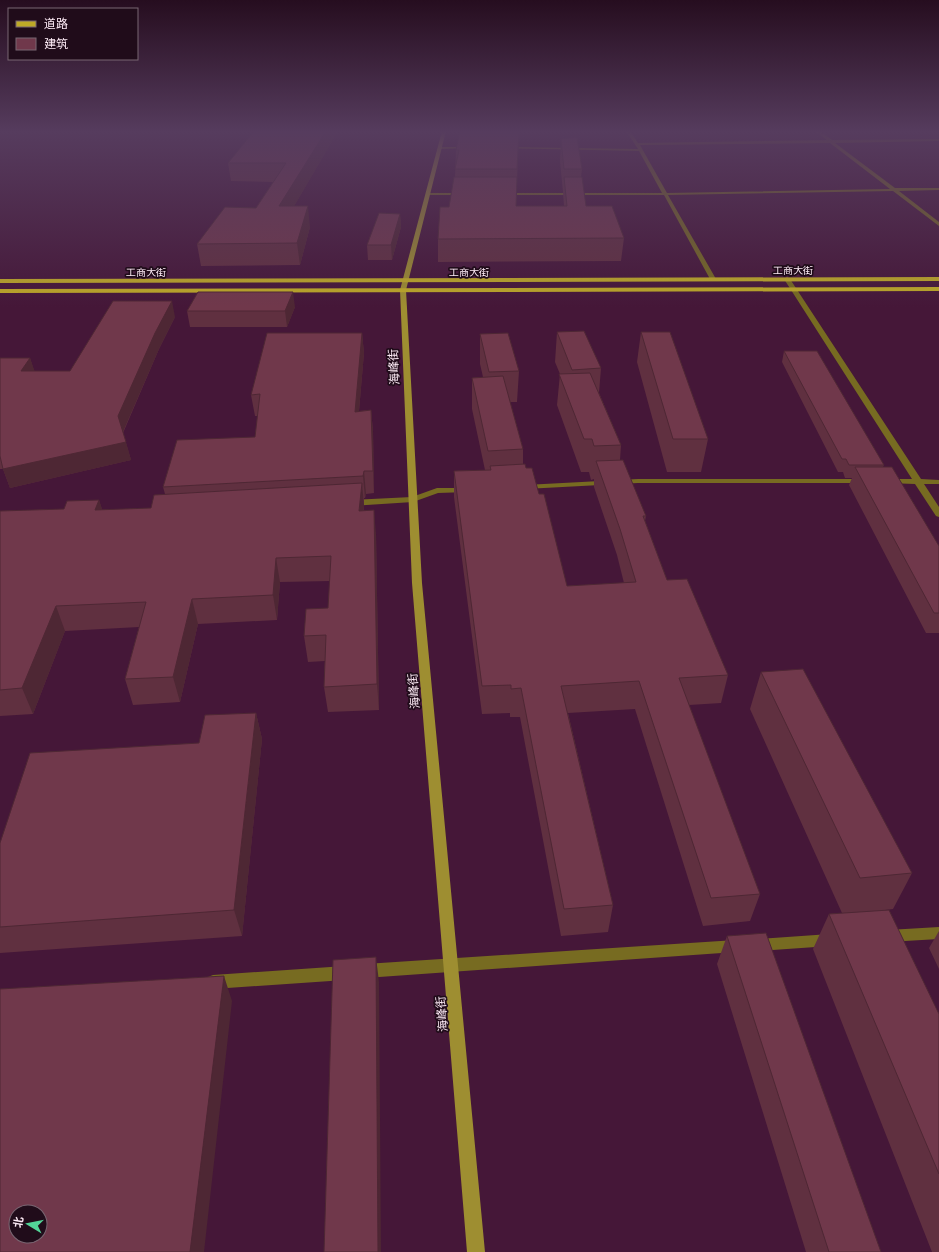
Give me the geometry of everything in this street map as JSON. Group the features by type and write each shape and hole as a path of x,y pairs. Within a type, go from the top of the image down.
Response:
{"main road":[{"name":"工商大街","path":"0,291 714,279 939,279"},
{"name":"工商大街","path":"0,281 794,289 939,289"}],"street":[{"name":"海峰街","path":"429,189 404,285 413,499 417,583 476,1252"},
{"path":"663,189 714,279"},
{"path":"496,194 643,194 920,189"},
{"path":"894,190 939,224"},
{"path":"428,194 474,194"},
{"path":"787,279 939,514"},
{"path":"514,487 638,481 939,482"},
{"path":"342,504 413,499 437,491 475,489"},
{"path":"876,937 939,933"},
{"path":"198,983 845,939"}],"building":[{"path":"268,189 289,189 279,206 308,206 297,243 197,244 225,207 256,208"},
{"path":"452,189 517,189 516,206 567,206 565,189 584,189 586,206 612,206 624,238 438,239 440,207 449,207"},
{"path":"379,213 400,214 391,245 367,245"},
{"path":"198,292 293,292 285,311 187,311"},
{"path":"113,301 172,301 155,333 118,416 126,442 3,469 0,456 0,358 30,358 21,371 70,371"},
{"path":"584,331 601,368 572,370 557,332"},
{"path":"641,332 670,332 708,439 673,439"},
{"path":"267,333 362,333 355,412 371,410 373,471 364,471 363,476 163,487 177,440 255,437 260,394 251,395"},
{"path":"508,333 519,371 489,372 480,334"},
{"path":"784,351 817,351 884,465 849,465 846,459 842,459"},
{"path":"590,373 621,445 594,446 592,439 584,439 559,374"},
{"path":"503,376 523,449 488,451 472,378"},
{"path":"623,460 646,516 643,516 667,580 687,579 728,675 679,678 760,894 711,898 639,681 561,686 613,905 564,909 521,688 511,689 511,685 482,686 454,471 491,470 490,466 525,464 526,468 532,468 539,494 544,494 567,586 636,582 620,529 596,461"},
{"path":"855,467 892,467 939,546 939,613 934,613"},
{"path":"362,483 359,511 374,510 377,684 324,687 326,635 304,636 306,609 328,608 331,556 276,558 273,595 192,599 173,677 125,679 146,602 56,606 22,688 0,690 0,511 64,509 67,501 99,500 95,510 151,508 154,495"},
{"path":"803,669 912,873 860,878 761,672"},
{"path":"256,713 234,910 0,927 0,843 30,753 199,743 205,715"},
{"path":"889,910 939,1014 939,1174 829,914"},
{"path":"766,933 881,1252 829,1252 727,936"},
{"path":"376,957 378,1252 324,1252 333,960"},
{"path":"224,976 190,1252 0,1252 0,989"}]}
